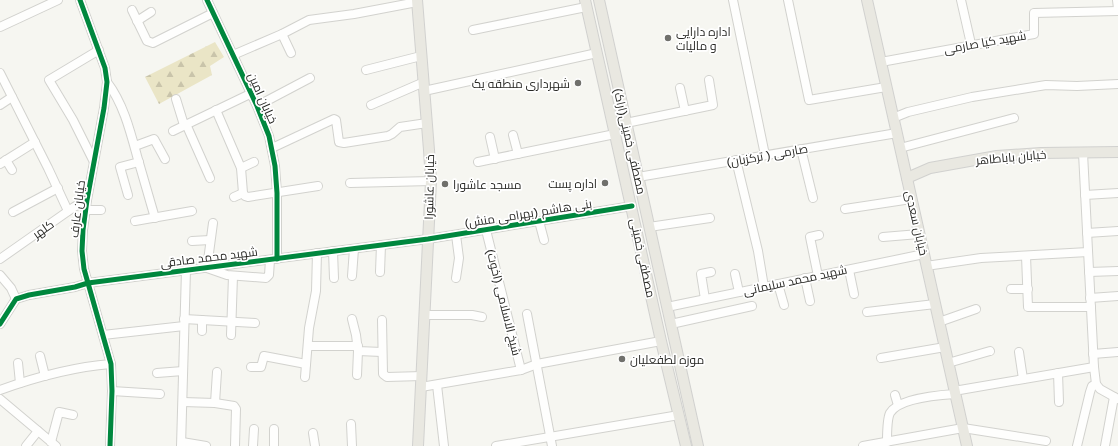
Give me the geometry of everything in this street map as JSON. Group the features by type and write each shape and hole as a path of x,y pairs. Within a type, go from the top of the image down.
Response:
{"main road":[{"name":"مصطفی خمینی(اراک)","path":"599,0 698,446"},
{"name":"خیابان سعدی","path":"867,0 967,446"},
{"name":"خیابان عاشورا","path":"417,1 431,182 418,446"},
{"name":"مصطفی خمینی","path":"585,4 686,446"},
{"name":"خیابان باباطاهر","path":"907,178 930,168 997,156 1118,152"}],"street":[{"path":"0,27 58,0"},
{"name":"خیابان عارف","path":"80,0 105,68 107,82 107,93 87,200 82,251 84,269 111,364 112,391 110,446"},
{"name":"خیابان امین","path":"208,0 250,94 257,106 269,136 272,148 277,193 274,259 268,277 233,276"},
{"path":"733,0 765,155"},
{"path":"788,0 800,64 809,100 886,87"},
{"path":"961,0 971,44"},
{"path":"1117,0 1118,10"},
{"path":"233,55 310,20 354,14 417,1"},
{"path":"473,30 585,4"},
{"path":"132,10 147,41 153,44 213,13"},
{"name":"شهید کیا صارمی","path":"881,62 971,44 1034,34 1034,13 1118,10"},
{"path":"137,20 151,12"},
{"path":"282,34 291,53"},
{"path":"94,162 73,120 49,80 99,50"},
{"path":"371,105 424,87 597,53"},
{"path":"366,70 421,56"},
{"path":"0,73 68,211"},
{"path":"257,106 310,78"},
{"path":"626,123 713,105 709,80"},
{"path":"107,82 121,104 135,146 155,218"},
{"path":"893,118 908,112 972,98 1046,85 1077,86 1118,84"},
{"path":"680,88 685,111"},
{"path":"173,131 250,94"},
{"path":"0,104 12,98"},
{"path":"176,100 210,178"},
{"path":"216,110 241,168 243,192 245,196 248,197 318,186"},
{"path":"900,148 1014,118"},
{"path":"272,148 334,119 336,120 339,142 344,143 388,136 400,127 427,123"},
{"name":"صارمی ( ترکزبان)","path":"638,177 896,132"},
{"path":"478,162 615,134"},
{"path":"513,135 518,154"},
{"path":"490,137 494,159"},
{"path":"135,146 154,139 165,159"},
{"path":"12,170 3,162 34,142"},
{"path":"801,149 813,198"},
{"path":"1083,153 1093,354 1096,384 1100,389 1116,398 1105,446"},
{"path":"736,160 758,251 764,287"},
{"path":"128,195 120,167 139,162"},
{"path":"241,168 254,162"},
{"path":"350,183 431,182"},
{"path":"13,212 58,188"},
{"path":"234,197 243,192"},
{"path":"1085,195 1118,193"},
{"name":"کلهر","path":"0,259 68,211 87,200"},
{"path":"845,209 911,200"},
{"name":"بنی هاشم (بهرامی منش)","path":"428,239 632,206"},
{"path":"86,210 101,210"},
{"path":"135,221 192,211"},
{"path":"649,227 710,218"},
{"path":"539,221 544,240"},
{"path":"213,223 207,268 224,275 233,276 231,335"},
{"name":"شیخ الاسلامی (اخوت)","path":"421,387 520,370 486,230"},
{"path":"1087,233 1118,232"},
{"path":"883,237 919,234"},
{"path":"456,235 459,258 456,278"},
{"path":"818,276 810,238 819,235"},
{"name":"شهید محمد صادقی","path":"16,299 28,294 74,287 88,283 428,239"},
{"path":"192,241 210,240"},
{"path":"380,272 381,245"},
{"path":"352,276 354,249"},
{"path":"333,251 334,278"},
{"path":"926,266 981,258 1088,252"},
{"path":"305,377 309,328 316,291 317,254"},
{"name":"شهید محمد سلیمانی","path":"667,307 924,254"},
{"path":"1026,256 1028,307 1091,307"},
{"path":"186,270 182,444 206,446"},
{"path":"848,270 854,294"},
{"path":"1089,272 1118,271"},
{"path":"705,299 701,274 710,272"},
{"path":"735,274 739,292"},
{"path":"0,275 11,288 16,299 0,324"},
{"path":"805,278 810,301"},
{"path":"778,284 784,305"},
{"path":"1011,288 1028,288"},
{"path":"1090,298 1118,296"},
{"path":"868,312 935,304"},
{"path":"671,324 752,306"},
{"path":"939,322 976,309"},
{"path":"527,314 552,442"},
{"path":"425,315 472,315 482,317"},
{"path":"352,319 358,348 357,375"},
{"path":"202,320 202,331"},
{"path":"103,335 202,320 255,322"},
{"path":"382,320 383,374 385,376 422,376"},
{"path":"520,370 537,364 662,341"},
{"path":"308,346 358,348 382,352"},
{"path":"881,358 944,347"},
{"path":"948,363 990,351"},
{"path":"1019,352 1023,379"},
{"path":"1093,354 1118,352"},
{"path":"40,356 45,376"},
{"path":"251,367 261,366 264,356 306,364"},
{"path":"18,363 20,382"},
{"path":"0,389 20,382 87,366 111,364"},
{"path":"887,442 889,414 898,405 932,396 955,393 1094,366"},
{"path":"157,373 183,371"},
{"path":"214,403 217,372"},
{"path":"1058,373 1059,402"},
{"path":"1077,446 1090,392 1092,386 1096,384"},
{"path":"437,385 444,446"},
{"path":"112,391 160,394"},
{"path":"895,395 898,405"},
{"path":"1,401 53,444 60,412 73,415"},
{"path":"183,402 231,405 236,409 235,446"},
{"path":"496,446 552,442 679,415"},
{"path":"351,424 352,446"},
{"path":"863,446 877,445 963,428 1046,441"},
{"path":"253,446 254,429"},
{"path":"274,429 274,446"},
{"path":"26,446 38,431"},
{"path":"313,433 315,446"}],"green space":[{"path":"215,42 224,57 210,66 212,75 159,104 145,77"}],"cycle path":[{"path":"80,0 105,68 107,82 104,108 87,200 82,251 84,269 111,364 112,391 110,446"},
{"path":"207,0 257,106 269,136 275,166 277,193 277,259"},
{"path":"0,324 16,299 88,283 428,239 632,206"}],"place":[{"name":"اداره دارایی و مالیات","path":"668,38"},
{"name":"شهرداری منطقه یک","path":"578,83"},
{"name":"اداره پست","path":"605,183"},
{"name":"مسجد عاشورا","path":"445,184"},
{"name":"موزه لطفعلیان","path":"622,359"}]}
